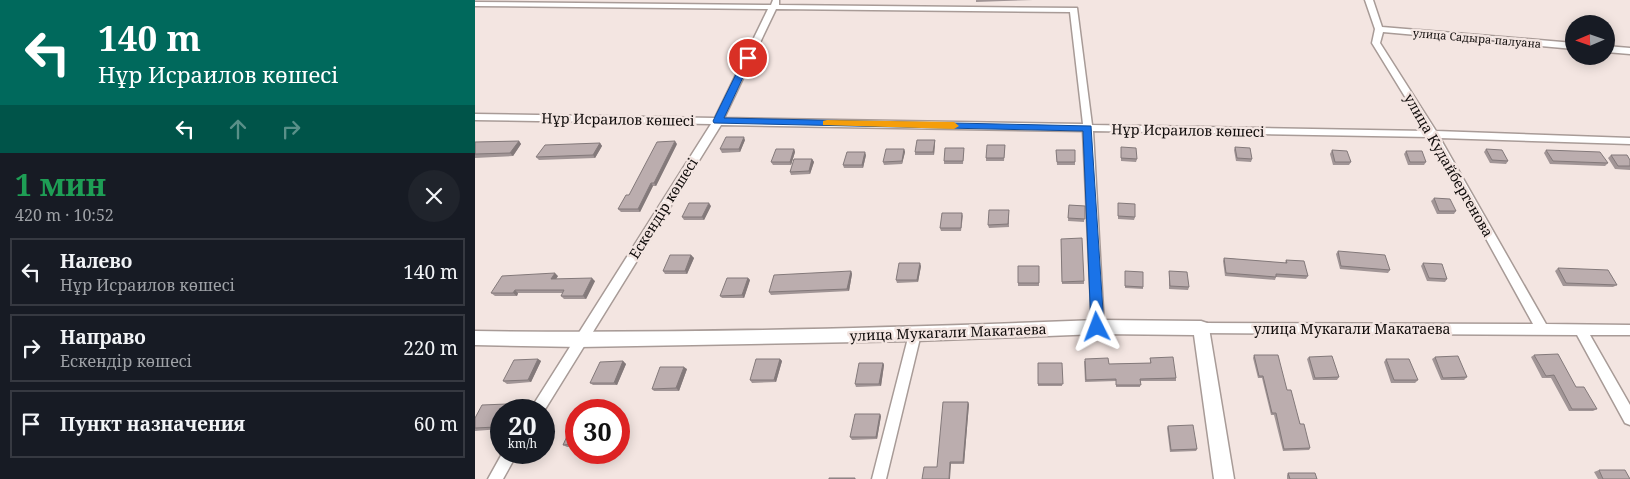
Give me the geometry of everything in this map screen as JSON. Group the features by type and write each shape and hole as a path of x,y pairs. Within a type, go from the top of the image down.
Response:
{"street":[{"name":"улица Кудайбергенова","path":"1369,0 1379,29 1376,43 1433,134 1541,328"},
{"path":"475,4 775,4 1074,10 1088,128 1097,327"},
{"name":"Ескендір көшесі","path":"544,399 718,121 775,4"},
{"name":"улица Садыра-палуана","path":"1379,29 1565,45"},
{"path":"1615,50 1630,51"},
{"name":"Нұр Исраилов көшесі","path":"475,117 1433,134 1630,141"},
{"name":"улица Мукагали Макатаева","path":"475,338 579,340 915,334 1097,327 1580,328 1630,330"},
{"path":"1201,328 1225,479"},
{"path":"1580,328 1630,418"},
{"path":"879,479 915,334"},
{"path":"495,479 504,464"}],"building":[{"path":"726,137 744,137 739,149 720,149"},
{"path":"917,140 935,140 933,152 915,152"},
{"path":"519,141 510,153 475,154 475,142"},
{"path":"675,141 654,183 651,183 638,209 618,209 626,195 629,195 657,142"},
{"path":"600,143 593,155 536,157 545,145"},
{"path":"987,145 1005,145 1004,158 986,158"},
{"path":"1121,147 1136,148 1137,159 1121,158"},
{"path":"1235,147 1250,148 1252,159 1237,158"},
{"path":"945,148 964,148 963,161 944,161"},
{"path":"776,149 794,149 790,162 771,162"},
{"path":"886,149 904,149 902,161 883,162"},
{"path":"1486,149 1502,150 1508,161 1492,160"},
{"path":"1056,150 1075,150 1075,162 1057,162"},
{"path":"1332,150 1347,151 1351,162 1335,162"},
{"path":"1546,150 1600,152 1608,163 1553,161"},
{"path":"1406,151 1422,151 1426,162 1410,162"},
{"path":"847,152 865,152 862,165 843,165"},
{"path":"1611,155 1627,155 1630,160 1630,166 1618,166"},
{"path":"794,159 812,159 809,171 790,172"},
{"path":"1434,198 1450,199 1456,211 1439,211"},
{"path":"689,203 709,203 702,217 682,217"},
{"path":"1118,203 1135,204 1135,217 1118,216"},
{"path":"1069,205 1085,206 1085,219 1068,218"},
{"path":"989,210 1009,210 1008,224 988,225"},
{"path":"942,213 962,213 961,228 940,228"},
{"path":"1082,238 1084,281 1062,282 1061,239"},
{"path":"1338,251 1385,255 1390,270 1341,266"},
{"path":"670,255 691,255 685,271 663,271"},
{"path":"1224,258 1287,263 1286,260 1304,261 1308,276 1276,274 1276,277 1226,273"},
{"path":"899,263 920,263 917,280 896,280"},
{"path":"1423,263 1442,264 1447,279 1429,278"},
{"path":"1018,266 1039,266 1039,283 1018,283"},
{"path":"1558,268 1608,270 1617,285 1566,283"},
{"path":"851,271 847,289 769,292 774,275"},
{"path":"1125,271 1143,272 1143,287 1125,286"},
{"path":"1169,271 1187,272 1189,287 1170,286"},
{"path":"555,273 551,279 592,278 583,296 561,296 564,290 515,290 513,293 491,293 502,276"},
{"path":"727,278 748,278 742,295 720,296"},
{"path":"1558,354 1576,387 1584,387 1597,409 1572,409 1554,375 1546,376 1534,355"},
{"path":"1254,355 1278,355 1287,390 1291,390 1300,424 1304,424 1310,448 1284,449 1276,413 1272,413 1263,376 1259,376"},
{"path":"1332,356 1339,377 1315,378 1309,357"},
{"path":"1458,356 1467,377 1443,378 1435,357"},
{"path":"1173,357 1176,378 1140,379 1141,385 1116,385 1116,379 1086,380 1085,359 1108,358 1109,364 1151,363 1150,358"},
{"path":"538,359 528,380 503,381 514,360"},
{"path":"756,359 780,359 774,380 750,380"},
{"path":"1386,359 1409,359 1418,380 1394,380"},
{"path":"623,361 614,383 590,383 600,362"},
{"path":"859,363 883,363 879,384 855,384"},
{"path":"1038,363 1062,363 1063,384 1038,384"},
{"path":"660,367 684,367 676,388 652,389"},
{"path":"943,402 968,402 963,462 950,462 949,479 922,479 924,467 937,467"},
{"path":"482,405 490,405 490,427 475,428 475,418"},
{"path":"855,414 880,414 876,437 850,437"},
{"path":"1193,425 1197,449 1171,450 1168,426"},
{"path":"1599,470 1625,470 1630,479 1603,479"},
{"path":"1288,473 1315,473 1317,479 1290,479"},
{"path":"855,478 855,479 829,479"}],"slow traffic":[{"path":"827,123 954,126"}],"route":[{"path":"748,58 718,121 1088,128 1097,327"}]}
